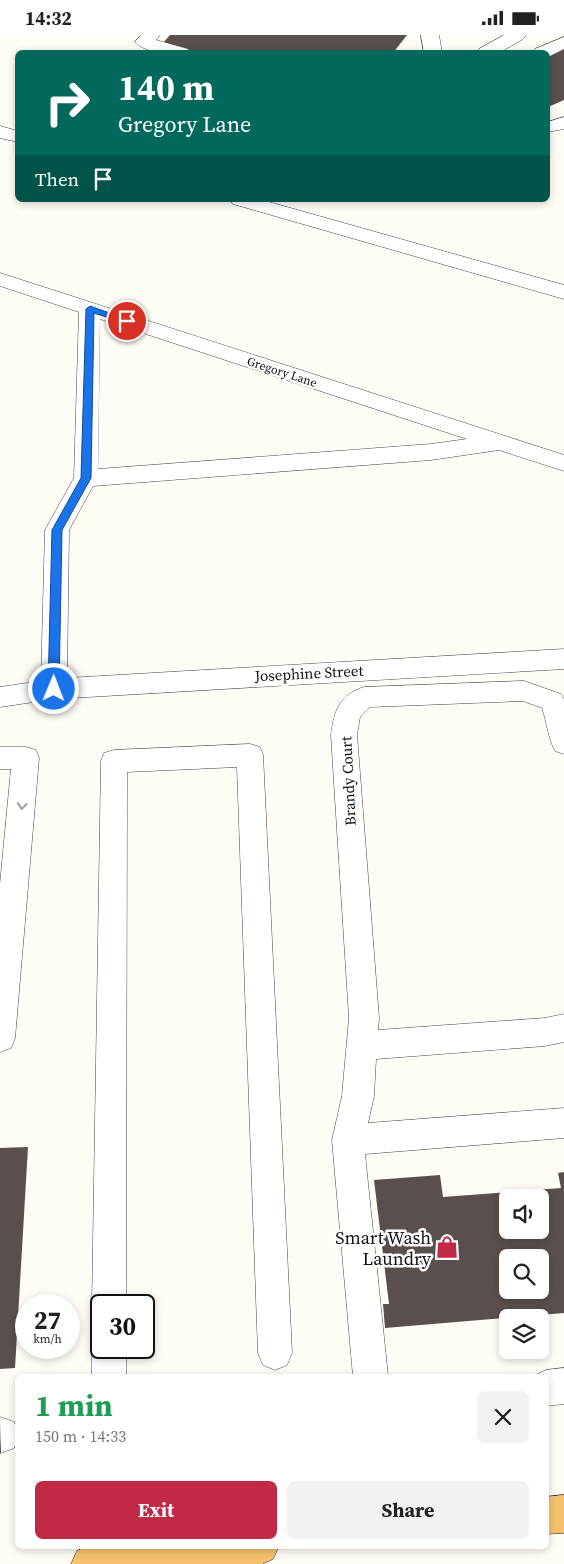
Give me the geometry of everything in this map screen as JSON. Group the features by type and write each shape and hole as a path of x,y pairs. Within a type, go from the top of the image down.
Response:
{"main road":[{"path":"549,1516 564,1514"},
{"path":"102,1557 217,1549"}],"street":[{"path":"151,35 144,42 172,50"},
{"path":"430,35 432,50"},
{"path":"490,50 517,35"},
{"path":"547,50 564,42"},
{"path":"550,126 564,123"},
{"path":"0,132 15,136"},
{"path":"247,202 564,292"},
{"name":"Gregory Lane","path":"0,279 564,463"},
{"path":"54,689 57,530 86,478 90,309"},
{"path":"86,478 431,452 499,443"},
{"name":"Josephine Street","path":"0,697 54,689 564,659"},
{"name":"Brandy Court","path":"370,1374 348,1140 358,1096 364,1018 344,735 347,713 364,697 524,691 552,701 561,725 564,743"},
{"path":"109,1294 114,761 250,755 275,1353"},
{"path":"0,758 26,758 0,1038"},
{"path":"362,1047 545,1032 564,1028"},
{"path":"348,1140 564,1123"},
{"path":"109,1359 109,1374"},
{"path":"549,1388 564,1386"}],"building":[{"path":"170,35 407,35 395,50 189,50 163,43"},
{"path":"564,48 564,100 550,106 550,54"},
{"path":"28,1147 19,1294 15,1294 15,1368 0,1369 0,1148"},
{"path":"564,1172 564,1313 549,1314 549,1309 499,1309 499,1318 385,1328 383,1304 389,1304 374,1180 440,1175 443,1197 499,1193 499,1239 549,1239 548,1189 561,1188 558,1173"}],"place":[{"name":"Smart Wash Laundry","path":"447,1247"}],"route":[{"path":"54,689 57,530 86,478 90,309 127,321"}]}
